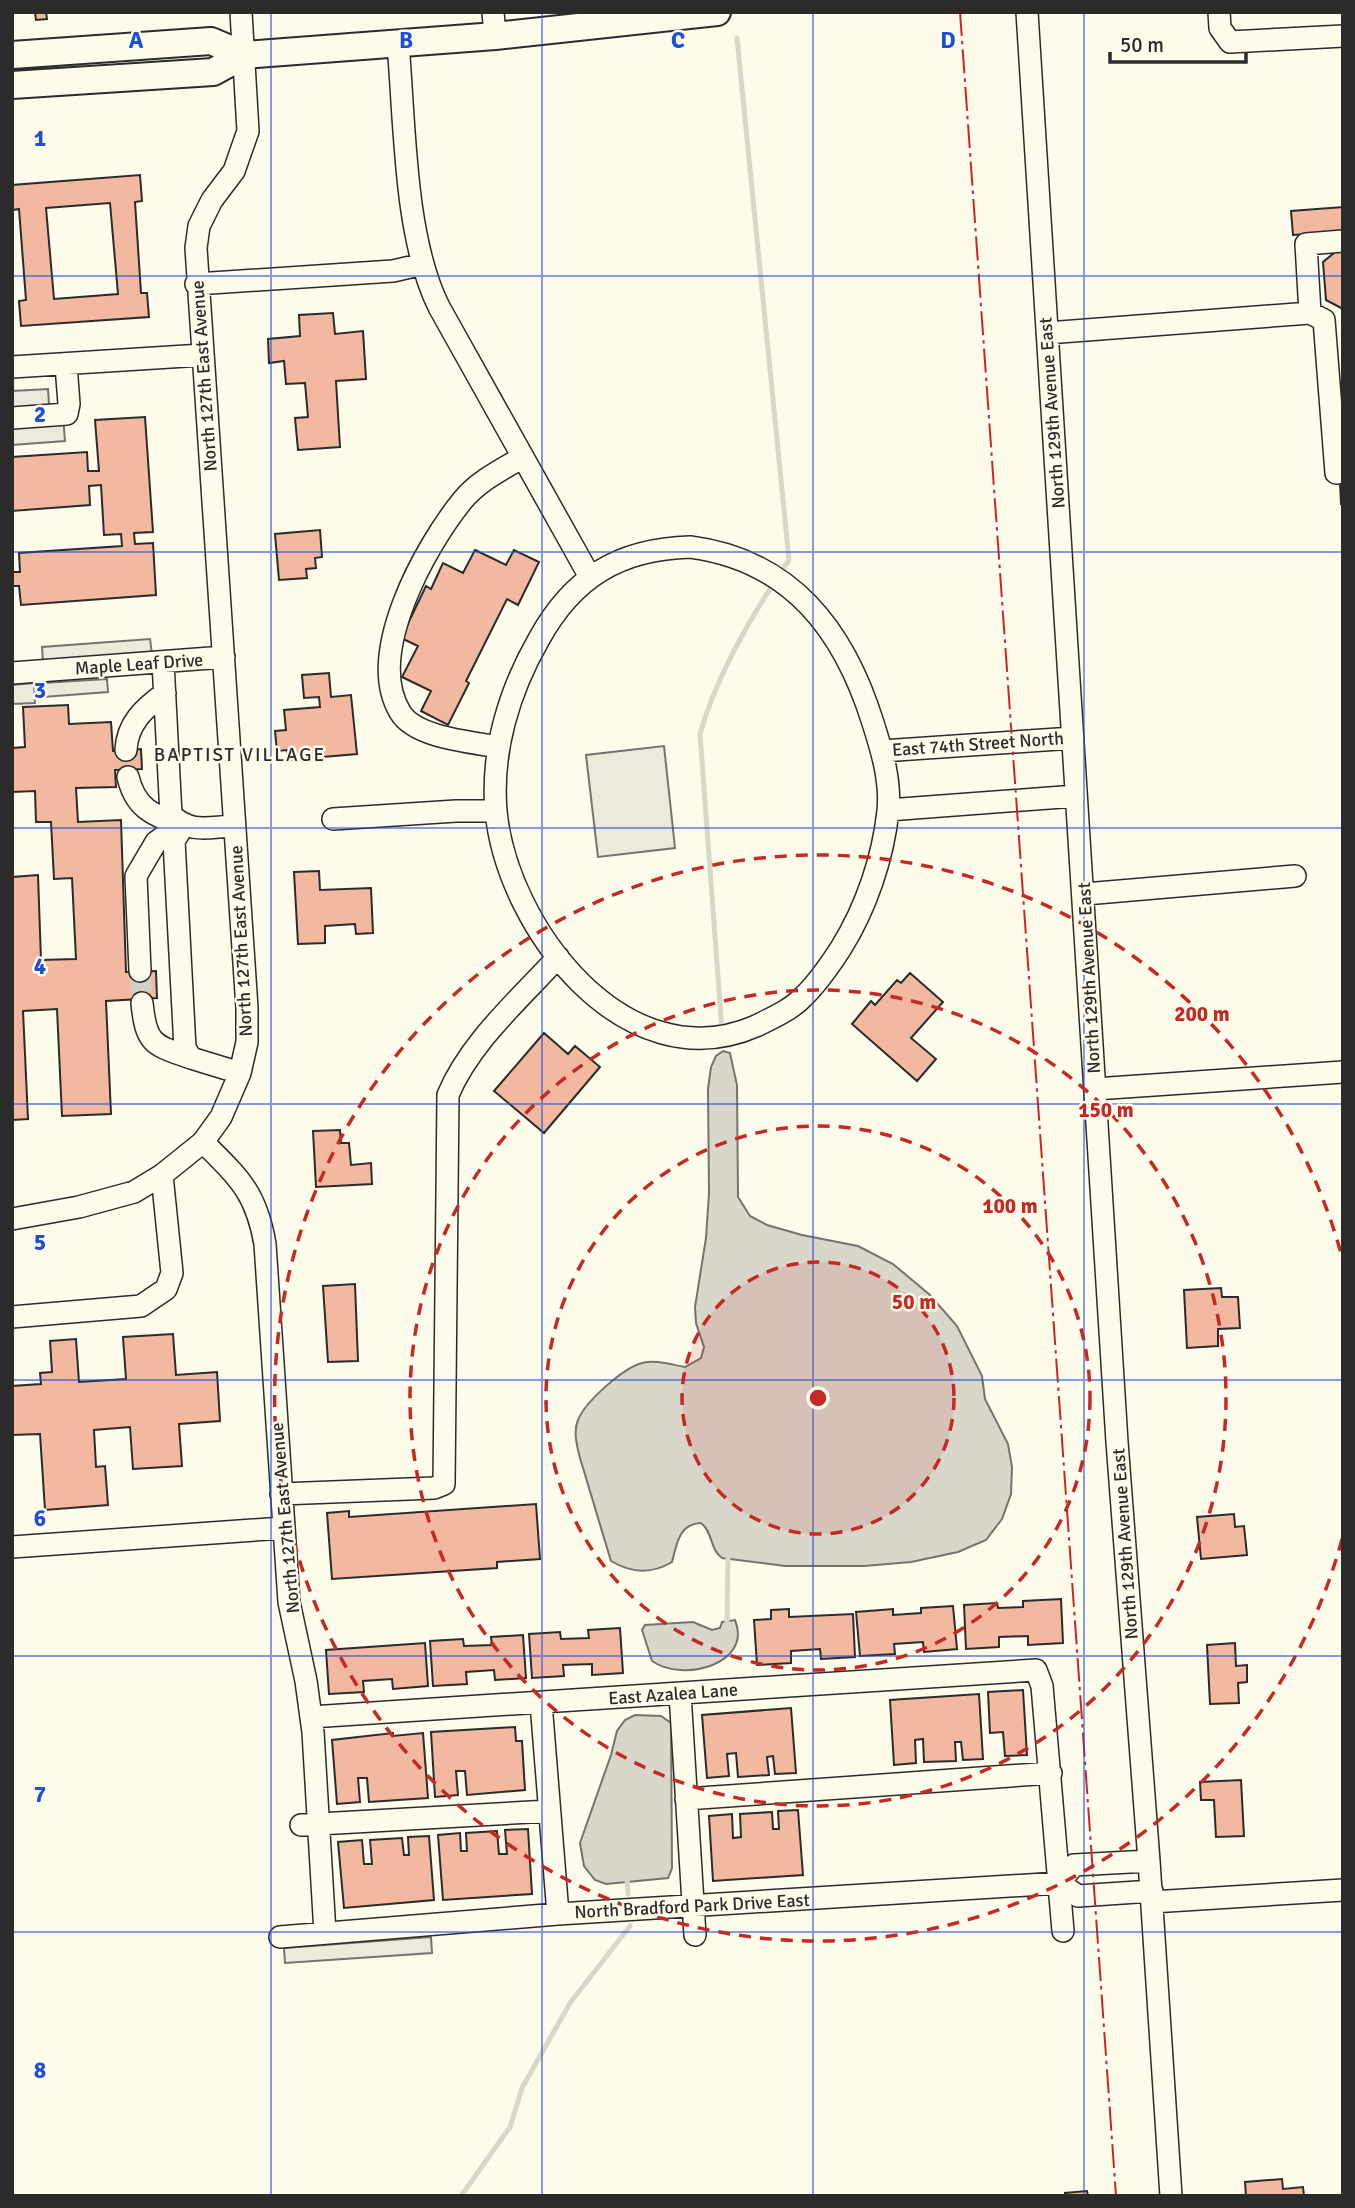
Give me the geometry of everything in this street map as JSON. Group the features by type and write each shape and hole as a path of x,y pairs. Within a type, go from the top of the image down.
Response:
{"main road":[{"path":"12,85 213,72 244,55 398,44 494,24 718,12"},
{"path":"12,55 211,41 244,55"}],"street":[{"name":"North 127th East Avenue","path":"241,12 248,131 234,171 212,200 200,226 196,248 196,284 225,657 247,1042 240,1073 221,1117 203,1142 240,1179 253,1199 261,1220 265,1244 289,1602 311,1717 310,1824 325,1933"},
{"name":"North 129th Avenue East","path":"1027,12 1076,796 1085,894 1117,1442 1150,1861 1171,2196"},
{"path":"1219,12 1220,28 1230,42 1343,36"},
{"path":"398,44 412,206 428,283 590,577"},
{"path":"1343,241 1306,244 1326,317 1337,396 1336,473 1343,472"},
{"path":"196,284 393,271 423,264"},
{"path":"1047,333 1326,317"},
{"path":"12,367 202,355"},
{"path":"12,418 67,414 69,404 66,365"},
{"path":"499,747 428,732 412,724 400,713 390,683 389,665 392,635 406,597 421,566 462,500 482,481 523,457"},
{"name":"East 74th Street North","path":"690,547 718,551 748,561 793,589 833,633 865,696 882,751 888,810 880,850 854,928 832,962 801,1000 775,1017 723,1036 678,1035 634,1022 609,1009 586,989 547,945 524,907 510,876 496,811 499,747 514,688 545,627 590,577 612,563 648,551 690,547"},
{"name":"Maple Leaf Drive","path":"12,673 225,657"},
{"path":"163,662 171,815 181,825"},
{"path":"126,750 127,735 133,725 146,707 164,693"},
{"name":"East 74th Street North","path":"882,751 1073,738"},
{"path":"128,777 131,790 149,813 195,828 234,826"},
{"path":"888,810 1076,796"},
{"path":"333,819 496,811"},
{"path":"140,971 136,876 156,842 181,825"},
{"path":"181,825 174,841 186,1048 191,1058"},
{"path":"1085,894 1295,876"},
{"path":"281,1494 434,1488 444,1484 448,1095 474,1049 558,957"},
{"path":"142,1003 145,1030 153,1042 191,1058 240,1073"},
{"path":"1095,1089 1343,1072"},
{"path":"12,1219 79,1208 134,1192 162,1175 203,1142"},
{"path":"12,1317 141,1306 166,1289 172,1273 162,1175"},
{"path":"12,1547 283,1528"},
{"name":"East Azalea Lane","path":"311,1717 1035,1670 1042,1686 1051,1773"},
{"path":"680,1694 695,1936"},
{"path":"541,1703 558,1914"},
{"path":"687,1799 1051,1773 1063,1931"},
{"path":"310,1824 549,1811"},
{"path":"1059,1883 1074,1865 1150,1861"},
{"name":"North Bradford Park Drive East","path":"280,1937 558,1914 1059,1883 1077,1896 1152,1897 1343,1890"}],"shaded area":[{"path":"48,389 49,404 62,404 65,441 12,445 12,391"},
{"path":"150,639 152,654 43,662 42,647"},
{"path":"107,679 108,692 43,697 42,683"},
{"path":"34,683 35,703 12,704 12,685"},
{"path":"664,746 675,848 598,857 586,755"},
{"path":"723,1051 730,1053 737,1085 738,1197 750,1216 767,1225 802,1235 858,1246 893,1264 930,1295 957,1326 982,1376 985,1399 1008,1444 1012,1467 1011,1494 1002,1519 986,1540 958,1552 911,1562 864,1566 785,1566 722,1558 701,1523 683,1531 672,1562 657,1569 634,1570 611,1561 580,1458 576,1429 582,1413 596,1395 625,1371 642,1363 653,1362 685,1367 701,1358 704,1347 696,1323 695,1307 706,1238 709,1193 708,1089 711,1067 716,1056"},
{"path":"735,1620 738,1635 734,1648 725,1658 697,1669 681,1670 652,1661 642,1630 645,1625 693,1622 712,1630 720,1628 722,1622"},
{"path":"635,1715 661,1716 671,1723 672,1868 668,1878 606,1884 595,1880 584,1866 580,1843 617,1731 625,1720"},
{"path":"431,1937 432,1953 285,1963 284,1948"}],"building":[{"path":"35,12 46,12 47,19 36,20"},
{"path":"140,175 142,201 135,202 141,293 147,293 149,317 21,326 19,301 26,300 19,209 13,210 12,185","holes":["110,203 118,294 54,299 46,208"]},
{"path":"1343,207 1343,232 1293,235 1291,211"},
{"path":"1343,248 1343,309 1326,300 1323,262"},
{"path":"333,313 335,334 363,331 366,379 336,381 340,447 298,450 295,418 308,417 305,383 286,384 284,361 269,363 268,339 300,336 299,315"},
{"path":"145,417 153,532 134,533 135,544 153,543 156,595 21,605 19,586 12,586 12,572 20,572 19,553 122,546 121,534 104,535 101,485 89,486 90,505 12,511 12,457 87,452 88,471 99,471 95,420"},
{"path":"1340,482 1343,482 1343,504 1341,504"},
{"path":"320,530 322,557 315,558 316,568 306,569 307,578 279,580 275,534"},
{"path":"475,550 506,565 514,550 539,562 518,605 507,599 466,681 469,683 448,725 421,711 431,691 402,677 418,646 401,638 426,586 431,589 443,563 463,573"},
{"path":"329,673 331,697 351,695 357,754 288,760 287,750 277,751 275,731 286,730 284,710 320,707 319,697 304,698 302,675"},
{"path":"68,705 69,724 111,722 113,751 141,749 142,769 115,770 116,787 76,788 78,822 121,820 126,972 156,971 157,998 106,1001 111,1114 62,1116 57,1009 23,1011 28,1119 12,1120 12,877 38,875 41,960 76,959 72,878 54,879 51,822 36,822 35,791 12,792 12,748 25,747 23,707"},
{"path":"319,871 320,890 371,888 373,933 356,934 355,924 325,926 325,943 298,944 294,872"},
{"path":"910,973 943,1002 911,1038 936,1059 917,1081 852,1024 871,1001 875,1005 897,980 901,983"},
{"path":"544,1033 568,1054 575,1046 600,1067 544,1133 494,1091"},
{"path":"340,1130 341,1143 349,1143 351,1165 371,1163 372,1184 316,1187 313,1131"},
{"path":"355,1284 358,1361 328,1362 323,1286"},
{"path":"1221,1288 1222,1297 1238,1297 1240,1328 1218,1329 1218,1346 1187,1348 1184,1290"},
{"path":"173,1334 176,1375 217,1372 220,1421 179,1424 182,1466 133,1469 130,1427 94,1430 96,1467 105,1466 108,1505 45,1510 40,1434 12,1435 12,1386 41,1384 40,1373 52,1372 50,1341 76,1339 79,1382 126,1379 123,1337"},
{"path":"536,1504 540,1559 497,1562 497,1568 332,1579 327,1513 349,1511 349,1517"},
{"path":"1234,1514 1235,1527 1244,1526 1247,1555 1201,1559 1197,1517"},
{"path":"1061,1599 1063,1643 1028,1645 1028,1636 999,1637 999,1647 966,1649 964,1605 997,1603 998,1608 1023,1607 1023,1601"},
{"path":"953,1606 957,1649 924,1652 923,1642 894,1644 895,1654 860,1656 856,1612 893,1609 893,1615 921,1613 921,1608"},
{"path":"789,1609 789,1617 853,1614 855,1657 821,1659 820,1649 791,1651 791,1663 757,1665 754,1620 771,1619 771,1610"},
{"path":"620,1628 623,1673 592,1675 592,1664 563,1665 564,1676 532,1678 529,1634 560,1632 561,1639 589,1638 588,1630"},
{"path":"523,1635 526,1678 495,1680 494,1670 466,1672 467,1684 433,1686 430,1641 463,1639 464,1646 492,1645 491,1637"},
{"path":"425,1643 428,1686 393,1689 392,1679 363,1681 364,1692 329,1694 326,1650"},
{"path":"1235,1643 1236,1666 1247,1665 1247,1682 1238,1683 1239,1703 1210,1704 1207,1645"},
{"path":"1023,1690 1027,1755 1005,1756 1003,1732 990,1733 988,1692"},
{"path":"979,1694 983,1759 963,1760 961,1742 955,1742 956,1761 924,1762 923,1739 915,1740 916,1763 894,1765 890,1700"},
{"path":"791,1708 796,1773 775,1774 773,1756 767,1757 769,1775 738,1777 736,1753 727,1754 729,1776 707,1778 702,1715"},
{"path":"515,1727 516,1741 522,1741 525,1790 467,1795 465,1771 456,1771 458,1795 435,1797 431,1732"},
{"path":"393,1733 393,1736 423,1733 428,1798 369,1802 367,1778 358,1778 360,1802 337,1804 332,1740"},
{"path":"1241,1780 1244,1836 1216,1837 1214,1800 1201,1800 1200,1782"},
{"path":"798,1810 803,1875 713,1881 709,1816 732,1814 733,1838 741,1837 740,1814 772,1812 773,1829 779,1829 778,1811"},
{"path":"528,1829 532,1894 443,1900 438,1835 460,1833 461,1851 467,1851 466,1833 497,1831 499,1854 507,1854 505,1830"},
{"path":"429,1836 434,1900 344,1908 338,1842 362,1840 364,1864 372,1864 370,1840 402,1838 404,1855 409,1855 408,1837"},
{"path":"1282,2179 1283,2189 1303,2187 1304,2196 1246,2196 1245,2182"},
{"path":"1087,2191 1088,2196 1065,2196 1065,2193"}],"waterway":[{"path":"737,38 789,560 779,575"},
{"path":"722,1031 700,734 713,695 731,656 774,583"},
{"path":"727,1626 728,1552"},
{"path":"627,1878 628,1894"},
{"path":"461,2196 510,2127 522,2088 570,2003 630,1926"}],"tunnel":[{"path":"140,971 142,1003"}],"power":[{"path":"960,12 1116,2196"}],"district":[{"name":"BAPTIST VILLAGE","path":"240,755"}]}
